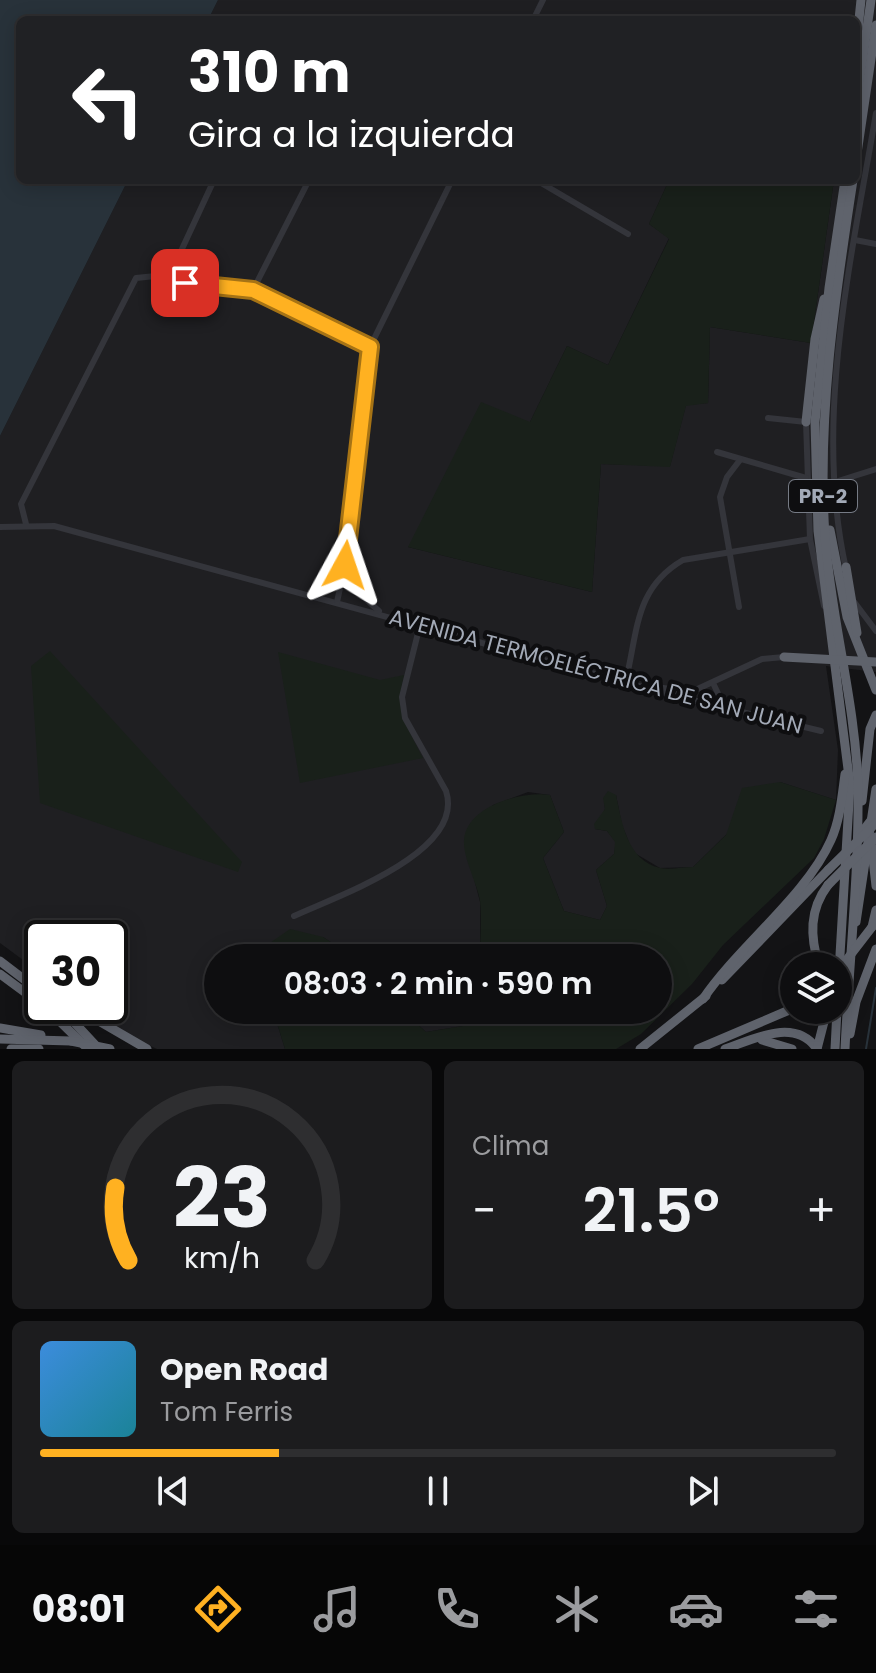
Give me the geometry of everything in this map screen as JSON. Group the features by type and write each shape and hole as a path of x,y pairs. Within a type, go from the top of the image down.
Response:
{"highway":[{"path":"860,120 865,71 861,0"},
{"path":"864,49 871,0"},
{"path":"864,49 876,31"},
{"path":"860,89 865,71"},
{"name":"PR-2","path":"840,952 849,800 848,755 829,620 815,475 816,407 844,184"},
{"name":"PR-2","path":"845,1049 857,812 856,761 823,512 828,365 852,184"},
{"path":"806,422 817,324 829,288"},
{"path":"823,512 828,520 847,617 876,690"},
{"path":"846,567 859,648"},
{"path":"784,657 876,662"},
{"path":"857,812 863,800 869,743 876,715"},
{"path":"703,999 725,967 767,924 825,852 837,824 848,755"},
{"path":"851,932 858,919 876,789"},
{"path":"852,847 876,814"},
{"path":"640,1049 703,999 873,825"},
{"path":"873,825 876,886"},
{"path":"816,952 812,937 813,915 828,885 876,837"},
{"path":"852,953 874,924 876,910"},
{"path":"845,1049 856,1002 876,949"},
{"path":"2,966 24,977"},
{"path":"2,966 24,981"},
{"path":"2,966 24,991"},
{"path":"0,983 24,993"},
{"path":"698,1049 780,1014"},
{"path":"66,1024 89,1049"},
{"path":"76,1024 99,1049"},
{"path":"104,1024 147,1049"},
{"path":"817,1049 824,1024"},
{"path":"828,1024 829,1049"},
{"path":"835,1049 836,1024"},
{"path":"0,1028 28,1030 110,1049"},
{"path":"725,1049 781,1032 805,1036 817,1049"},
{"path":"0,1039 52,1038"},
{"path":"755,1039 770,1040 792,1049"},
{"path":"11,1049 39,1049"}],"street":[{"path":"876,113 839,364 835,482 837,528 857,609 876,631"},
{"path":"175,274 175,264 212,184"},
{"path":"253,290 307,184"},
{"path":"337,602 345,565 370,347 450,184"},
{"path":"543,184 628,234"},
{"path":"855,240 876,244"},
{"path":"26,524 21,504 136,278 175,274 185,283 253,290 370,347"},
{"path":"768,418 806,422 810,539 817,584 829,620"},
{"path":"717,452 806,478"},
{"path":"739,607 720,497 727,477 740,460"},
{"path":"835,482 876,469"},
{"name":"AVENIDA TERMOELÉCTRICA DE SAN JUAN","path":"0,527 26,524 54,526 821,731"},
{"path":"626,680 649,587 683,560 810,539"},
{"path":"345,565 360,594 386,616"},
{"path":"294,916 411,860 443,820 449,801 405,718 402,697 420,625"},
{"path":"652,687 691,692 762,659 784,657"},
{"path":"713,683 724,706"}],"shaded area":[{"path":"0,0 218,0 210,16 16,16 16,184 126,184 0,436"},
{"path":"218,0 876,0 876,672 826,666 838,750 836,800 780,782 693,867 660,868 633,852 622,825 616,795 604,798 605,809 595,829 607,831 616,842 614,854 596,870 607,906 600,920 564,911 543,858 564,832 550,795 528,792 493,805 464,840 480,902 480,944 334,944 323,937 282,944 204,944 204,1024 277,1024 285,1049 157,1049 112,1024 128,1024 128,920 24,920 24,961 0,943 0,436 126,184 667,184 649,224 669,238 608,365 567,346 530,422 408,547 592,592 601,464 670,466 686,405 708,403 710,327 811,343 833,184 860,184 860,16 210,16"},
{"path":"667,184 833,184 811,343 710,327 708,403 686,406 670,467 601,464 592,592 408,547 481,402 530,422 567,346 608,365 669,239 649,224"},
{"path":"50,651 242,862 238,872 40,803 31,666"},
{"path":"278,652 380,680 404,675 402,708 423,758 300,783"},
{"path":"780,782 836,800 824,839 814,858 723,945 672,1004 672,944 480,944 480,901 464,840 467,828 485,809 512,798 550,795 564,832 543,858 564,911 600,920 607,906 596,870 614,854 615,842 607,831 595,829 594,824 605,809 603,798 608,791 616,795 633,849 649,864 672,869 693,867 726,835 742,788"},
{"path":"290,929 323,937 334,944 268,944"},
{"path":"277,1024 417,1024 426,1032 469,1025 651,1024 616,1049 285,1049"},
{"path":"417,1024 470,1024 469,1025 426,1032"}],"waterway":[{"path":"866,1049 876,988"}],"route":[{"path":"185,283 253,290 370,347 363,383 345,565"}]}
